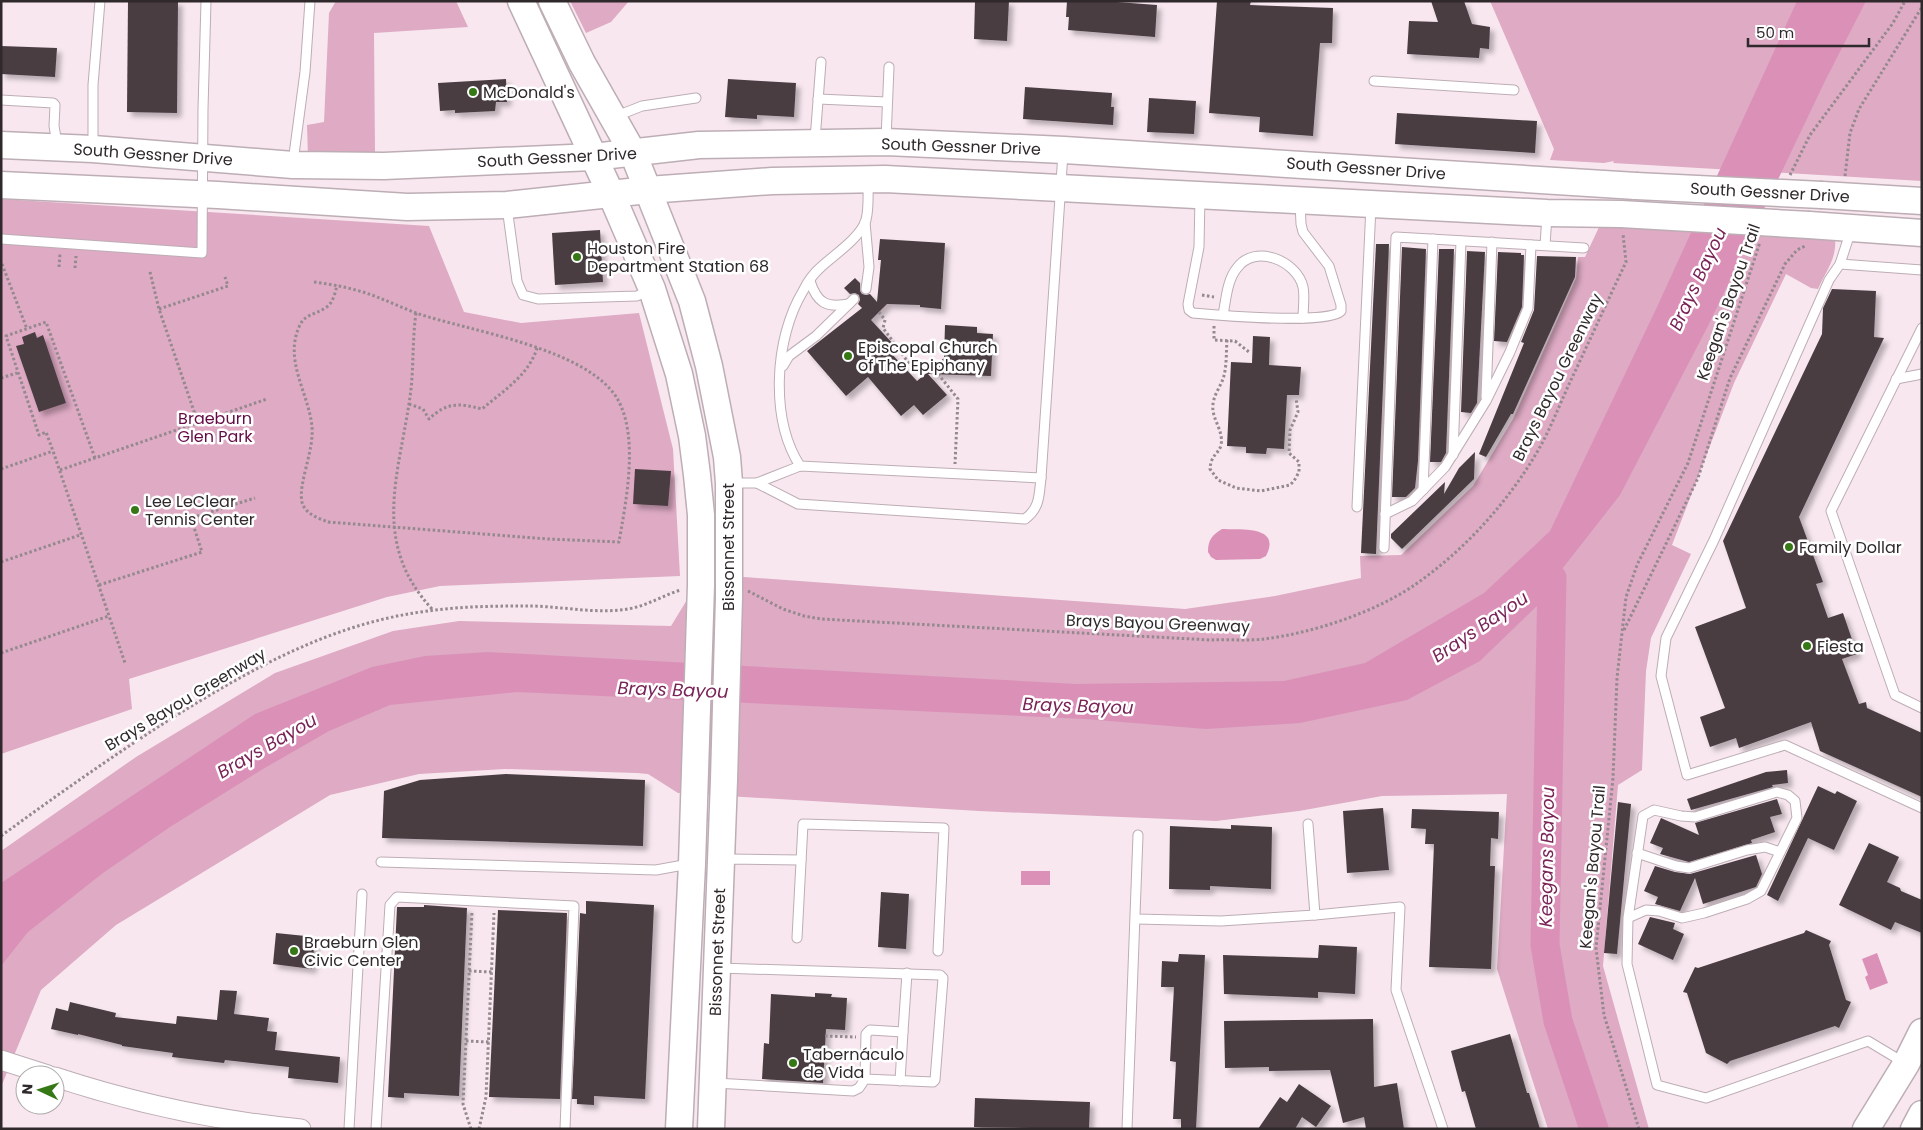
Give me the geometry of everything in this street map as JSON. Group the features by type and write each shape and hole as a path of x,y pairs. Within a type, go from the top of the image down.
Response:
{"main road":[{"name":"Bissonnet Street","path":"521,1 611,194 652,289 679,374 692,436 701,510 693,591 694,776 692,864 679,1129"},
{"name":"Bissonnet Street","path":"552,1 582,63 634,153 692,301 709,366 729,483 736,593 720,862 711,1129"},
{"name":"South Gessner Drive","path":"1,144 293,164 384,166 593,157 698,145 886,142 1064,150 1636,186 1922,201"},
{"path":"876,179 886,142"},
{"path":"1370,169 1371,203"},
{"name":"South Gessner Drive","path":"1,185 202,194 407,207 507,205 648,190 772,181 876,179 1548,213 1622,223 1809,234 1852,228 1922,233"},
{"path":"692,436 721,428"},
{"path":"692,864 720,862"},
{"path":"1866,1129 1914,1068 1922,1032"},
{"path":"1914,1129 1922,1114"}],"street":[{"path":"1,1060 17,1065"},
{"path":"65,1080 94,1090 259,1126 301,1129"}],"lane":[{"path":"93,149 93,85 100,1"},
{"path":"1,239 202,253 202,157 206,1"},
{"path":"293,164 306,72 310,1"},
{"path":"815,143 821,62"},
{"path":"886,142 889,67"},
{"path":"1374,81 1514,90"},
{"path":"613,118 642,106 696,98"},
{"path":"818,99 887,102"},
{"path":"1,100 53,103 55,106 54,126 57,147"},
{"path":"756,483 798,504 1025,519 1033,514 1039,503 1064,150"},
{"path":"866,289 868,267 866,222 876,179"},
{"path":"1200,195 1199,247 1188,307 1193,313 1303,318 1334,315 1341,311 1329,266 1304,232 1301,224 1300,200"},
{"path":"1357,507 1371,203"},
{"path":"507,205 517,281 523,296 538,299 637,296 652,289"},
{"path":"1545,245 1548,213"},
{"path":"800,466 792,454 778,397 787,325 802,291 820,268 846,245 866,222"},
{"path":"1852,228 1840,264 1829,280 1714,540 1666,638 1661,676 1687,775 1785,745 1922,808"},
{"path":"1384,548 1396,237 1584,248"},
{"path":"1423,490 1433,239"},
{"path":"1454,455 1461,241"},
{"path":"1486,400 1492,242"},
{"path":"1385,514 1412,501 1445,467 1486,400 1510,352 1528,308 1531,244"},
{"path":"1223,315 1231,278 1236,268 1244,260 1254,257 1274,257 1283,261 1296,273 1303,288 1303,318"},
{"path":"1840,264 1922,270"},
{"path":"780,371 789,356 822,331 852,301 830,305 815,296 810,281"},
{"path":"1922,328 1831,511 1895,696 1922,708"},
{"path":"1896,379 1922,374"},
{"path":"729,483 756,483 800,466 1041,478"},
{"path":"1628,918 1646,910 1659,911 1682,918 1747,899 1761,890 1797,818 1796,801 1788,795 1777,792 1695,818 1654,810 1643,816 1628,918 1627,964 1657,1085 1706,1098 1868,1040 1914,1068"},
{"path":"797,938 803,824 944,828 938,951"},
{"path":"1308,824 1315,915"},
{"path":"1127,1129 1138,835"},
{"path":"1637,853 1688,868 1747,850 1765,847 1780,852"},
{"path":"720,862 729,859 801,860"},
{"path":"381,862 656,870 692,864"},
{"path":"349,1129 362,894"},
{"path":"376,1129 390,905 396,897 574,906 565,1129"},
{"path":"1136,919 1221,921 1400,907 1396,990 1443,1129"},
{"path":"717,968 940,975 943,978 935,1080 933,1082 865,1079"},
{"path":"900,1081 907,973"},
{"path":"713,1083 853,1090 859,1088 865,1079 866,1034 870,1030 903,1032"}],"path":[{"path":"1786,183 1810,135 1893,24 1906,1"},
{"path":"1845,177 1850,132 1859,109 1922,7"},
{"name":"Brays Bayou Greenway","path":"736,593 804,616 821,619 1211,640 1264,639 1294,633 1353,616 1393,598 1416,584 1437,567 1480,527 1521,478 1540,446 1626,262 1622,223"},
{"name":"Keegan's Bayou Trail","path":"1622,633 1698,478 1730,378 1785,264 1809,234"},
{"name":"Keegan's Bayou Trail","path":"1639,1129 1604,1015 1596,948 1614,778 1617,678 1626,597 1630,581 1688,462 1762,238"},
{"path":"2,264 27,329"},
{"path":"150,272 159,309 198,423"},
{"path":"159,309 228,286 225,276"},
{"path":"314,282 337,285 376,296 416,313 494,334 537,348 565,358 598,379 618,399 628,429 626,500 619,542 548,539 328,522 310,514 302,503 302,490 312,447 312,426 295,367 295,345 299,327 306,316 327,308 334,297 337,285"},
{"path":"879,312 886,320 883,328 908,362 916,366 932,368"},
{"path":"416,313 409,404 394,484 393,503 395,528 404,568 421,597 434,610"},
{"path":"95,458 46,322 6,336 38,435 46,432 60,470 80,535 125,663"},
{"path":"1227,340 1225,372 1213,403 1213,410 1221,432 1221,443 1220,449 1213,456 1210,469 1218,480 1236,488 1261,491 1290,485 1294,481 1299,472 1299,462 1289,453 1290,430 1298,412 1296,398"},
{"path":"409,404 423,409 429,419 439,410 449,406 461,404 482,409 529,367 537,348"},
{"path":"1,378 17,373"},
{"path":"938,374 958,399 954,474"},
{"path":"60,470 267,399"},
{"path":"1,469 53,451"},
{"path":"99,585 202,552 191,518 255,498"},
{"path":"1,562 80,535"},
{"name":"Brays Bayou Greenway","path":"1,836 50,800 146,735 249,671 292,650 349,628 434,610 534,606 608,610 627,609 693,591"},
{"path":"1,652 109,616"},
{"path":"471,1129 463,1104 472,901"},
{"path":"479,1129 486,1103 494,902"},
{"path":"469,971 492,972"},
{"path":"826,1036 866,1038"},
{"path":"466,1041 489,1042"}],"green space":[{"path":"336,1 456,1 468,27 374,33 375,154 308,157 307,125 324,122 329,13"},
{"path":"570,1 629,1 611,22 586,33"},
{"path":"1490,1 1922,1 1922,181 1613,163 1614,161 1604,163 1550,160 1554,149"},
{"name":"Braeburn Glen Park","path":"1,199 429,226 464,312 521,323 639,313 673,449 680,576 440,586 387,597 129,679 132,709 1,754"},
{"path":"1600,225 1835,240 1834,253 1830,265 1818,289 1811,288 1786,274 1734,383 1672,545 1691,554 1651,638 1646,671 1642,770 1618,785 1603,966 1649,1129 1548,1129 1497,969 1507,794 1382,796 1299,811 1216,821 979,811 678,793 648,774 637,773 505,769 419,774 330,795 116,925 41,990 1,1087 1,851 136,757 275,673 393,631 459,621 671,626 701,577 744,577 1185,609 1275,596 1361,578 1360,556 1401,555 1473,486 1513,419 1576,278 1578,257 1585,257"}],"shaded area":[{"path":"1797,1 1866,1 1825,81 1709,324 1620,495 1548,587 1539,604 1480,661 1407,700 1300,723 1206,729 1085,719 517,692 390,705 329,731 263,769 170,827 103,873 28,932 1,966 1,883 255,714 372,667 425,656 488,652 1076,684 1284,681 1365,663 1484,593 1550,531 1657,307"},
{"path":"1222,529 1257,531 1264,534 1268,539 1269,546 1266,556 1260,559 1216,560 1211,557 1208,552 1210,541"},
{"path":"1021,871 1050,871 1050,885 1021,885"},
{"path":"1877,953 1888,983 1870,990 1865,977 1868,975 1862,959"}],"building":[{"path":"128,1 178,1 177,113 127,112"},
{"path":"975,1 1009,1 1007,41 974,39"},
{"path":"1067,1 1104,1 1157,5 1155,37 1068,30 1069,17 1066,17"},
{"path":"1217,1 1251,1 1250,5 1333,8 1332,43 1320,43 1313,136 1259,132 1260,117 1209,113"},
{"path":"1431,1 1464,1 1472,24 1490,27 1489,49 1480,48 1479,58 1407,54 1409,21 1438,22"},
{"path":"1,46 57,48 55,77 1,74"},
{"name":"McDonald's","path":"506,79 507,102 496,102 495,111 455,113 455,110 440,111 438,83"},
{"path":"728,79 796,83 794,117 757,115 757,119 725,117"},
{"path":"1025,87 1112,93 1111,107 1114,107 1113,125 1023,119"},
{"path":"1149,98 1196,101 1194,134 1147,132"},
{"path":"1397,113 1537,121 1535,153 1395,144"},
{"name":"Houston Fire Department Station 68","path":"600,230 603,282 555,285 552,233"},
{"path":"880,239 945,243 941,309 920,307 920,305 887,304 871,320 894,345 888,350 917,381 944,358 945,325 977,327 977,333 993,334 991,376 928,374 947,395 923,415 914,405 901,416 868,377 846,396 807,351 862,308 858,304 860,300 859,295 855,293 850,294 844,288 855,278 860,283 862,294 870,294 877,302 881,260 878,260"},
{"path":"1376,244 1389,244 1376,554 1361,553"},
{"path":"1402,247 1426,249 1418,461 1415,488 1406,497 1392,497"},
{"path":"1439,249 1454,249 1446,453 1441,462 1430,462"},
{"path":"1467,251 1485,252 1477,403 1471,413 1461,412"},
{"path":"1498,252 1521,253 1521,255 1524,255 1522,307 1507,342 1494,341"},
{"path":"1537,256 1576,257 1575,277 1513,414 1511,414 1486,457 1479,454 1524,343 1521,342 1534,310"},
{"path":"1832,289 1876,291 1874,337 1884,338 1799,517 1823,582 1816,584 1828,618 1843,613 1857,654 1842,659 1859,704 1866,702 1867,708 1922,733 1922,797 1820,751 1811,722 1739,748 1736,738 1710,747 1700,717 1725,708 1695,627 1746,608 1723,541 1822,334 1823,308"},
{"path":"35,332 37,338 43,335 66,403 39,412 16,346 24,344 22,337"},
{"path":"1253,336 1270,337 1269,365 1301,367 1299,395 1287,395 1284,449 1267,448 1266,454 1246,453 1246,447 1227,446 1231,362 1252,363"},
{"path":"1475,452 1474,479 1402,549 1391,538 1391,534 1445,482 1444,494 1459,468"},
{"path":"635,469 671,471 668,506 633,504"},
{"path":"1787,770 1788,783 1772,785 1773,787 1691,810 1687,799 1766,772"},
{"path":"506,774 645,780 643,846 382,838 384,791 420,780"},
{"path":"1818,786 1835,794 1837,791 1857,801 1834,850 1808,838 1778,901 1767,895"},
{"path":"1777,799 1782,814 1770,817 1775,832 1751,840 1752,843 1689,862 1660,854 1663,848 1650,843 1661,818 1699,835 1695,823"},
{"path":"1618,802 1631,804 1617,954 1604,953"},
{"path":"1383,808 1389,870 1347,873 1343,811"},
{"path":"1412,809 1499,812 1498,839 1491,838 1490,866 1495,866 1491,969 1429,967 1434,844 1425,844 1426,829 1411,828"},
{"path":"1231,825 1272,827 1271,889 1210,886 1210,890 1169,889 1170,826 1231,829"},
{"path":"1869,843 1899,857 1887,882 1900,888 1901,891 1922,900 1922,933 1895,922 1891,930 1839,905"},
{"path":"1756,855 1762,874 1756,887 1703,904 1695,878 1680,911 1655,904 1658,897 1644,891 1655,866 1690,874"},
{"path":"881,892 909,894 906,949 878,947"},
{"path":"586,901 654,905 645,1099 594,1096 594,1105 577,1104 577,1099 572,1099 580,913 586,914"},
{"path":"424,905 467,908 459,1096 404,1093 404,1098 388,1097 397,907 424,907"},
{"path":"498,910 567,913 560,1099 489,1097"},
{"path":"1650,917 1675,923 1673,929 1684,934 1673,960 1638,944"},
{"path":"1806,930 1831,941 1829,945 1846,1000 1851,1002 1839,1028 1835,1026 1730,1061 1727,1064 1706,1053 1687,993 1683,992 1695,967 1698,968 1804,933"},
{"name":"Braeburn Glen Civic Center","path":"276,933 315,937 312,969 273,964"},
{"path":"1319,945 1357,947 1355,994 1318,992 1318,998 1224,994 1223,955 1318,958"},
{"path":"1179,954 1205,955 1196,1129 1181,1129 1181,1119 1173,1119 1176,1062 1170,1061 1174,987 1161,987 1162,961 1178,962"},
{"path":"220,990 237,991 234,1014 269,1018 267,1031 277,1032 275,1050 340,1057 338,1083 288,1078 289,1067 225,1060 224,1063 172,1057 173,1053 122,1046 51,1029 56,1008 68,1011 70,1002 116,1013 115,1017 176,1024 177,1016 217,1020"},
{"path":"815,993 832,994 831,997 847,998 845,1030 826,1029 823,1083 762,1079 764,1043 769,1044 771,994 815,997"},
{"path":"1373,1019 1374,1087 1397,1083 1404,1129 1366,1129 1364,1117 1343,1123 1330,1070 1269,1071 1269,1067 1225,1068 1224,1021"},
{"path":"1510,1034 1527,1093 1529,1093 1540,1129 1476,1129 1465,1091 1462,1092 1451,1051"},
{"path":"1299,1084 1331,1106 1316,1127 1302,1117 1295,1129 1258,1129 1280,1097 1287,1102"},
{"path":"975,1098 1090,1102 1089,1129 974,1127"}],"waterway":[{"name":"Keegans Bayou","path":"1552,578 1545,945 1558,1021 1594,1129"}],"place":[{"name":"McDonald's","path":"473,92"},
{"name":"Houston Fire Department Station 68","path":"577,257"},
{"name":"Episcopal Church of The Epiphany","path":"848,356"},
{"name":"Lee LeClear Tennis Center","path":"135,510"},
{"name":"Family Dollar","path":"1789,547"},
{"name":"Fiesta","path":"1807,646"},
{"name":"Braeburn Glen Civic Center","path":"294,951"},
{"name":"Tabernáculo de Vida","path":"793,1063"}],"water label":[{"name":"Brays Bayou","path":"1698,279"},
{"name":"Brays Bayou","path":"1480,627"},
{"name":"Brays Bayou","path":"673,690"},
{"name":"Brays Bayou","path":"1078,706"},
{"name":"Brays Bayou","path":"267,746"}]}
